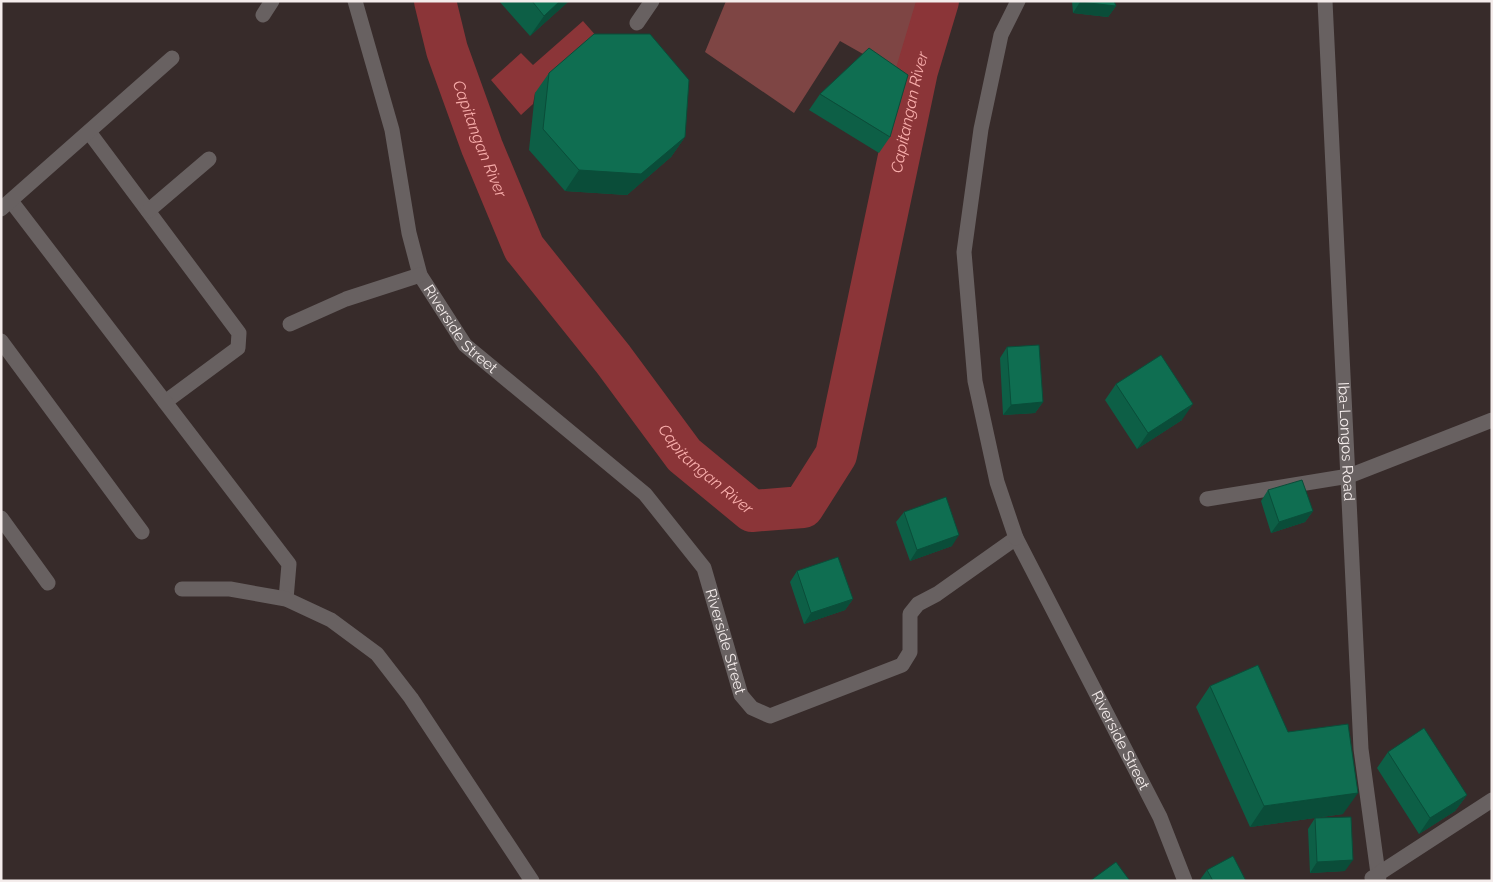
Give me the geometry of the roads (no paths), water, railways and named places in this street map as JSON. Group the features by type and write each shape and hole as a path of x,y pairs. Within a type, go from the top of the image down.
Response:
{"street":[{"path":"263,15 272,1"},
{"name":"Riverside Street","path":"355,1 392,130 409,233 420,275 466,345 645,494 704,568 741,695 752,708 770,716 902,665 910,652 910,614 918,604 937,594 1016,538 1160,817 1185,881"},
{"path":"637,23 652,1"},
{"path":"1016,538 997,482 975,381 964,252 981,129 1001,35 1018,1"},
{"name":"Iba-Longos Road","path":"1325,1 1361,749 1375,878"},
{"path":"172,58 6,205 165,402 289,564 286,599"},
{"path":"89,132 238,333 238,348 165,402"},
{"path":"148,211 209,158"},
{"path":"290,324 346,299 420,275"},
{"path":"1,341 142,532"},
{"path":"1207,499 1349,476 1492,420"},
{"path":"1,518 48,583"},
{"path":"182,589 230,589 286,599 331,620 377,654 411,698 532,881"},
{"path":"1375,878 1492,800"}],"waterway":[{"name":"Capitangan River","path":"435,1 447,50 482,147 524,248 613,359 684,455 752,511 803,507 836,455 917,71 938,1"}]}
